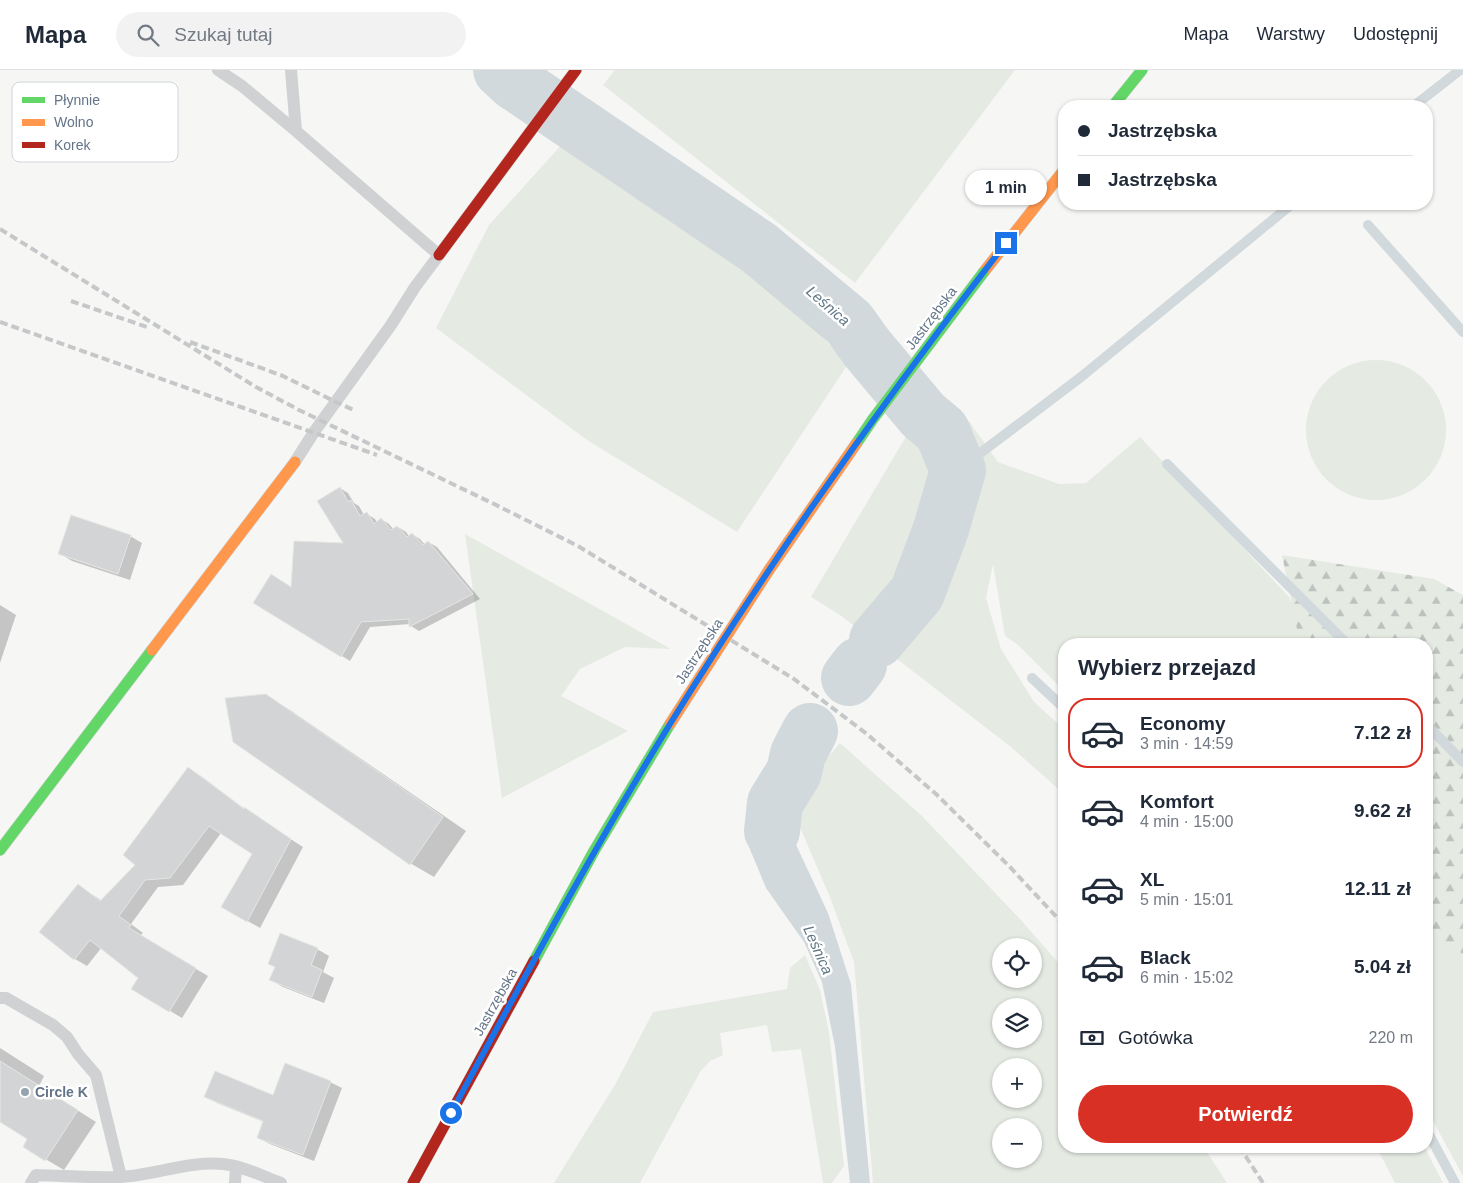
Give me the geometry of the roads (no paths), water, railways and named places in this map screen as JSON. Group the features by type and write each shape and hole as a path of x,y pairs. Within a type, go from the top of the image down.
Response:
{"main road":[{"path":"439,255 576,70"},
{"path":"1118,100 1142,70"},
{"name":"Jastrzębska","path":"413,1183 594,851 670,724 769,570 873,419 983,273 1058,178"},
{"path":"0,850 295,462"}],"lane":[{"path":"218,70 242,86 296,131 439,255 415,287 392,325 314,432 295,462"},
{"path":"291,70 296,131"},
{"path":"0,998 6,998 53,1025 67,1037 78,1054 96,1075 118,1180"},
{"path":"31,1183 36,1175 118,1180 190,1165 222,1164 281,1183"},
{"path":"235,1183 236,1167"}],"water":[{"path":"783,740 807,773 784,819 828,913 851,984 870,1183 850,1183 835,1047 822,982 804,942 766,888 749,847 768,766"}],"waterway":[{"name":"Leśnica","path":"501,70 514,82 759,248 849,323 867,348 923,415 942,431 958,470 941,529 917,593 877,640"},
{"path":"514,82 523,70"},
{"path":"1422,100 1460,70"},
{"path":"958,470 1081,377 1285,210"},
{"path":"1368,225 1463,332"},
{"path":"1167,464 1341,638"},
{"name":"Leśnica","path":"849,678 859,665"},
{"path":"1032,678 1058,702"},
{"name":"Leśnica","path":"772,831 775,803 794,772 798,754 810,731"},
{"path":"1433,731 1463,762"},
{"path":"1433,1142 1455,1183"}],"railway":[{"path":"0,229 256,387 299,410 578,546 794,679 867,734 936,794 1009,866 1058,919"},
{"path":"71,301 150,328"},
{"path":"0,322 377,455"},
{"path":"190,342 283,376 356,411"},
{"path":"1244,1153 1263,1183"}],"place":[{"name":"Circle K","path":"25,1092"}]}
